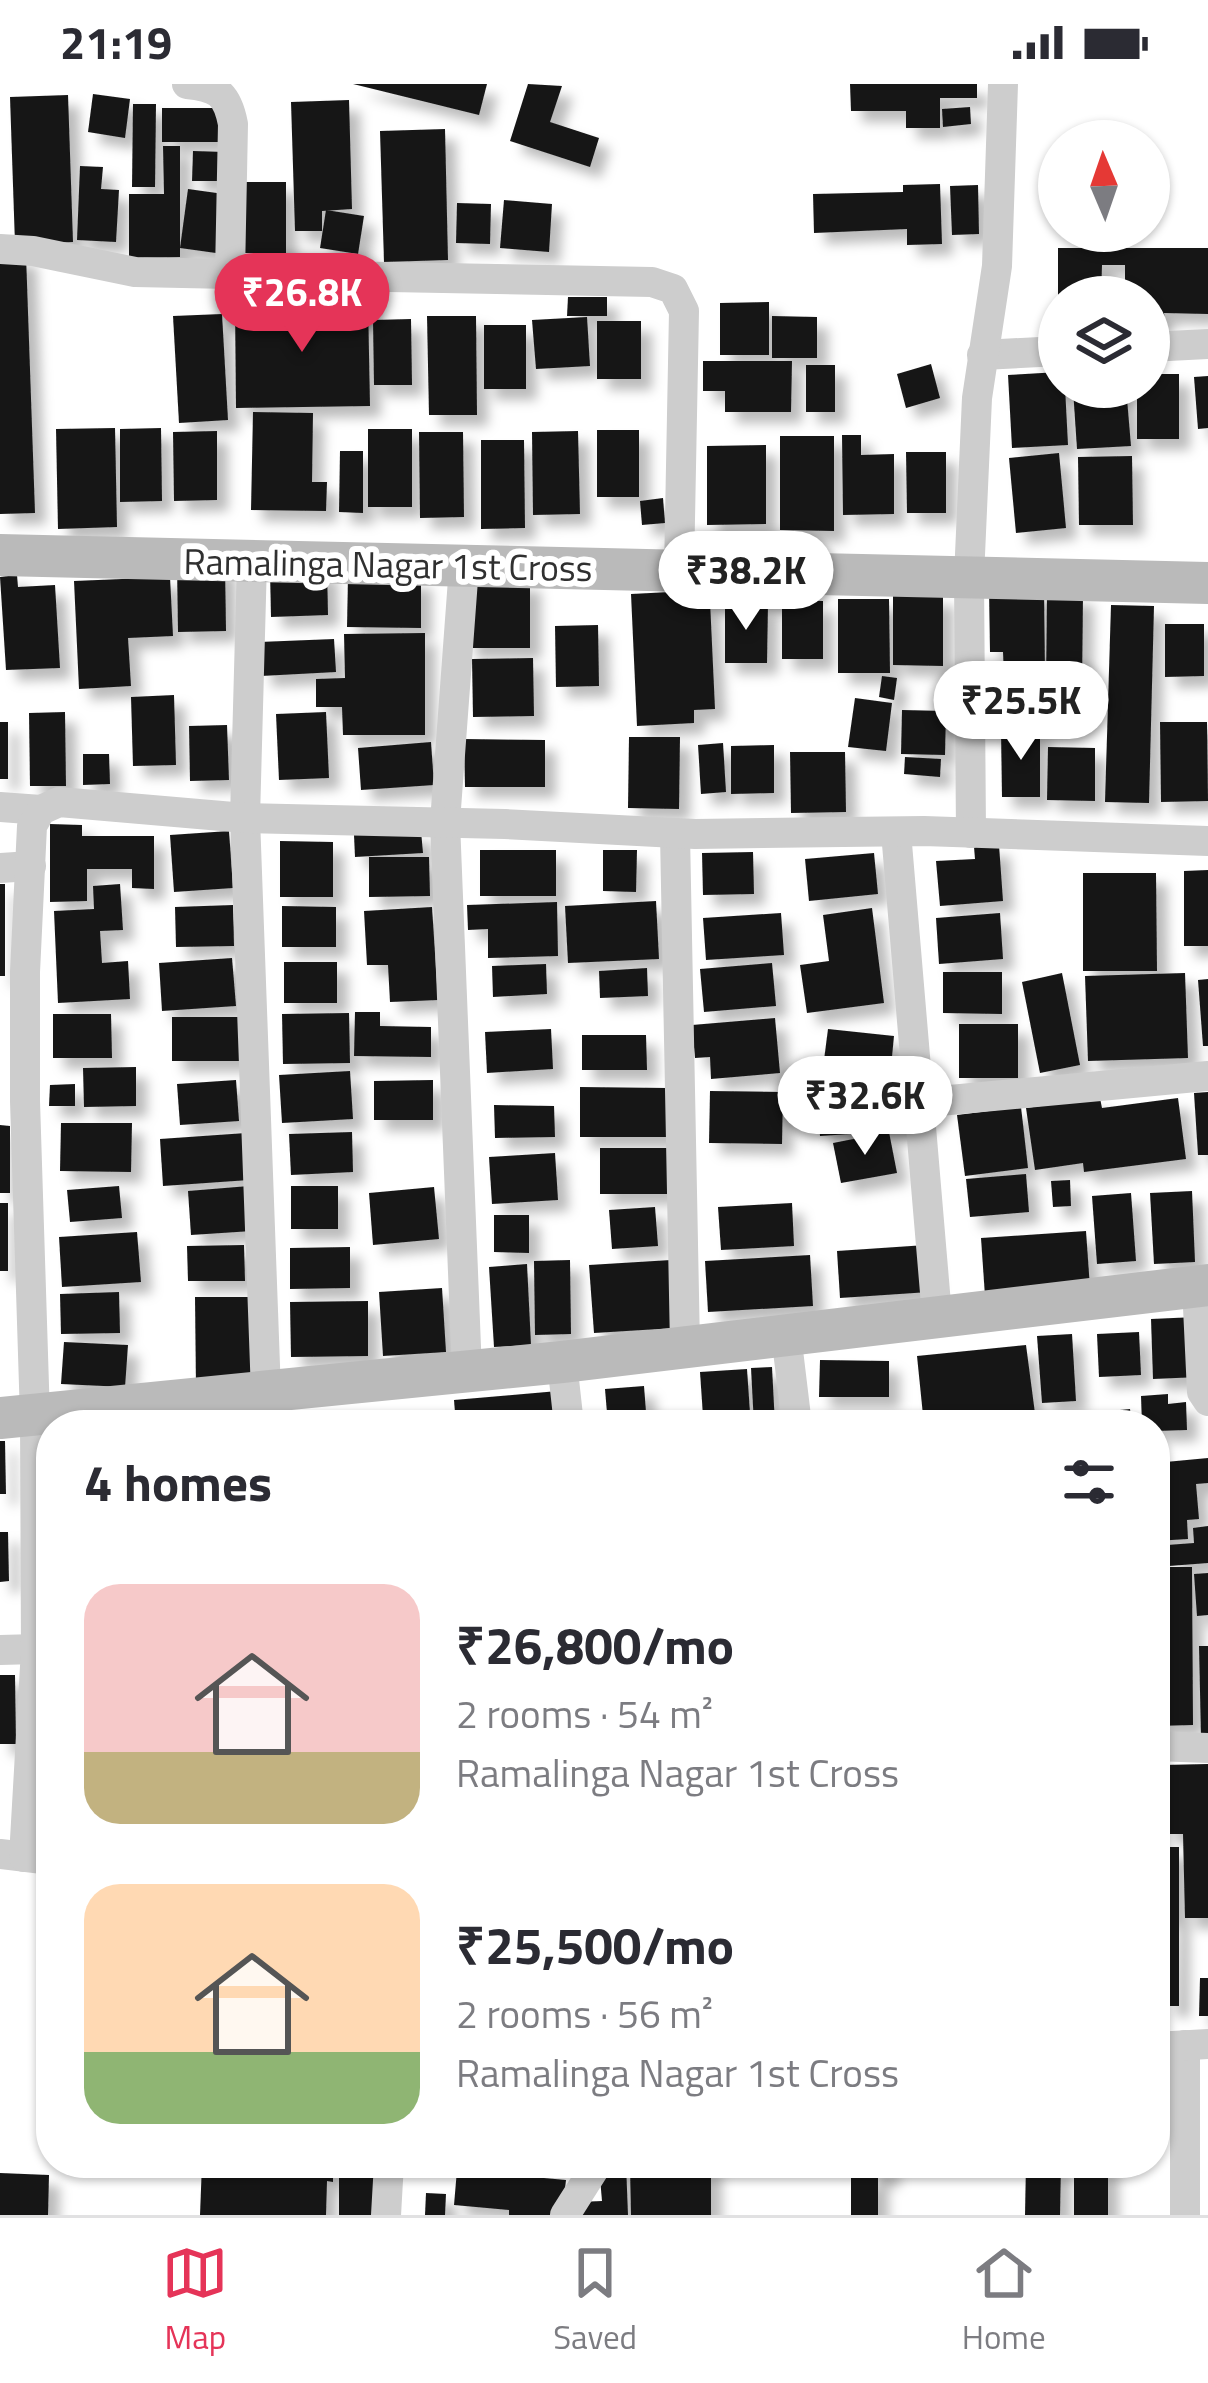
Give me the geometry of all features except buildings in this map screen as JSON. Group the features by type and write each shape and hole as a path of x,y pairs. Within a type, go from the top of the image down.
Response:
{"street":[{"path":"187,84 213,87 229,100 233,124 230,274"},
{"path":"971,833 969,577 982,355 998,266 1003,84"},
{"path":"0,249 135,272 652,282 673,290 684,311 679,571"},
{"path":"1170,346 1208,344"},
{"path":"982,355 1038,352"},
{"name":"Ramalinga Nagar 1st Cross","path":"0,555 1208,583"},
{"path":"252,561 245,818 269,1409 467,1372 1202,1286 1202,1392 1208,1401"},
{"path":"464,566 445,822 467,1372"},
{"path":"0,807 41,811 59,802 245,818 675,834 896,832 1208,841"},
{"path":"25,1857 36,1648 18,1418 13,1102 25,972 15,867 41,811"},
{"path":"896,832 937,1316"},
{"path":"675,834 685,1346"},
{"path":"918,1103 1208,1076"},
{"path":"786,1334 795,1410"},
{"path":"562,1362 567,1410"},
{"path":"0,1650 36,1648"},
{"path":"1170,1747 1208,1748"},
{"path":"1183,2046 1185,2215"},
{"path":"386,2215 387,2178"},
{"path":"565,2215 588,2178"}]}
